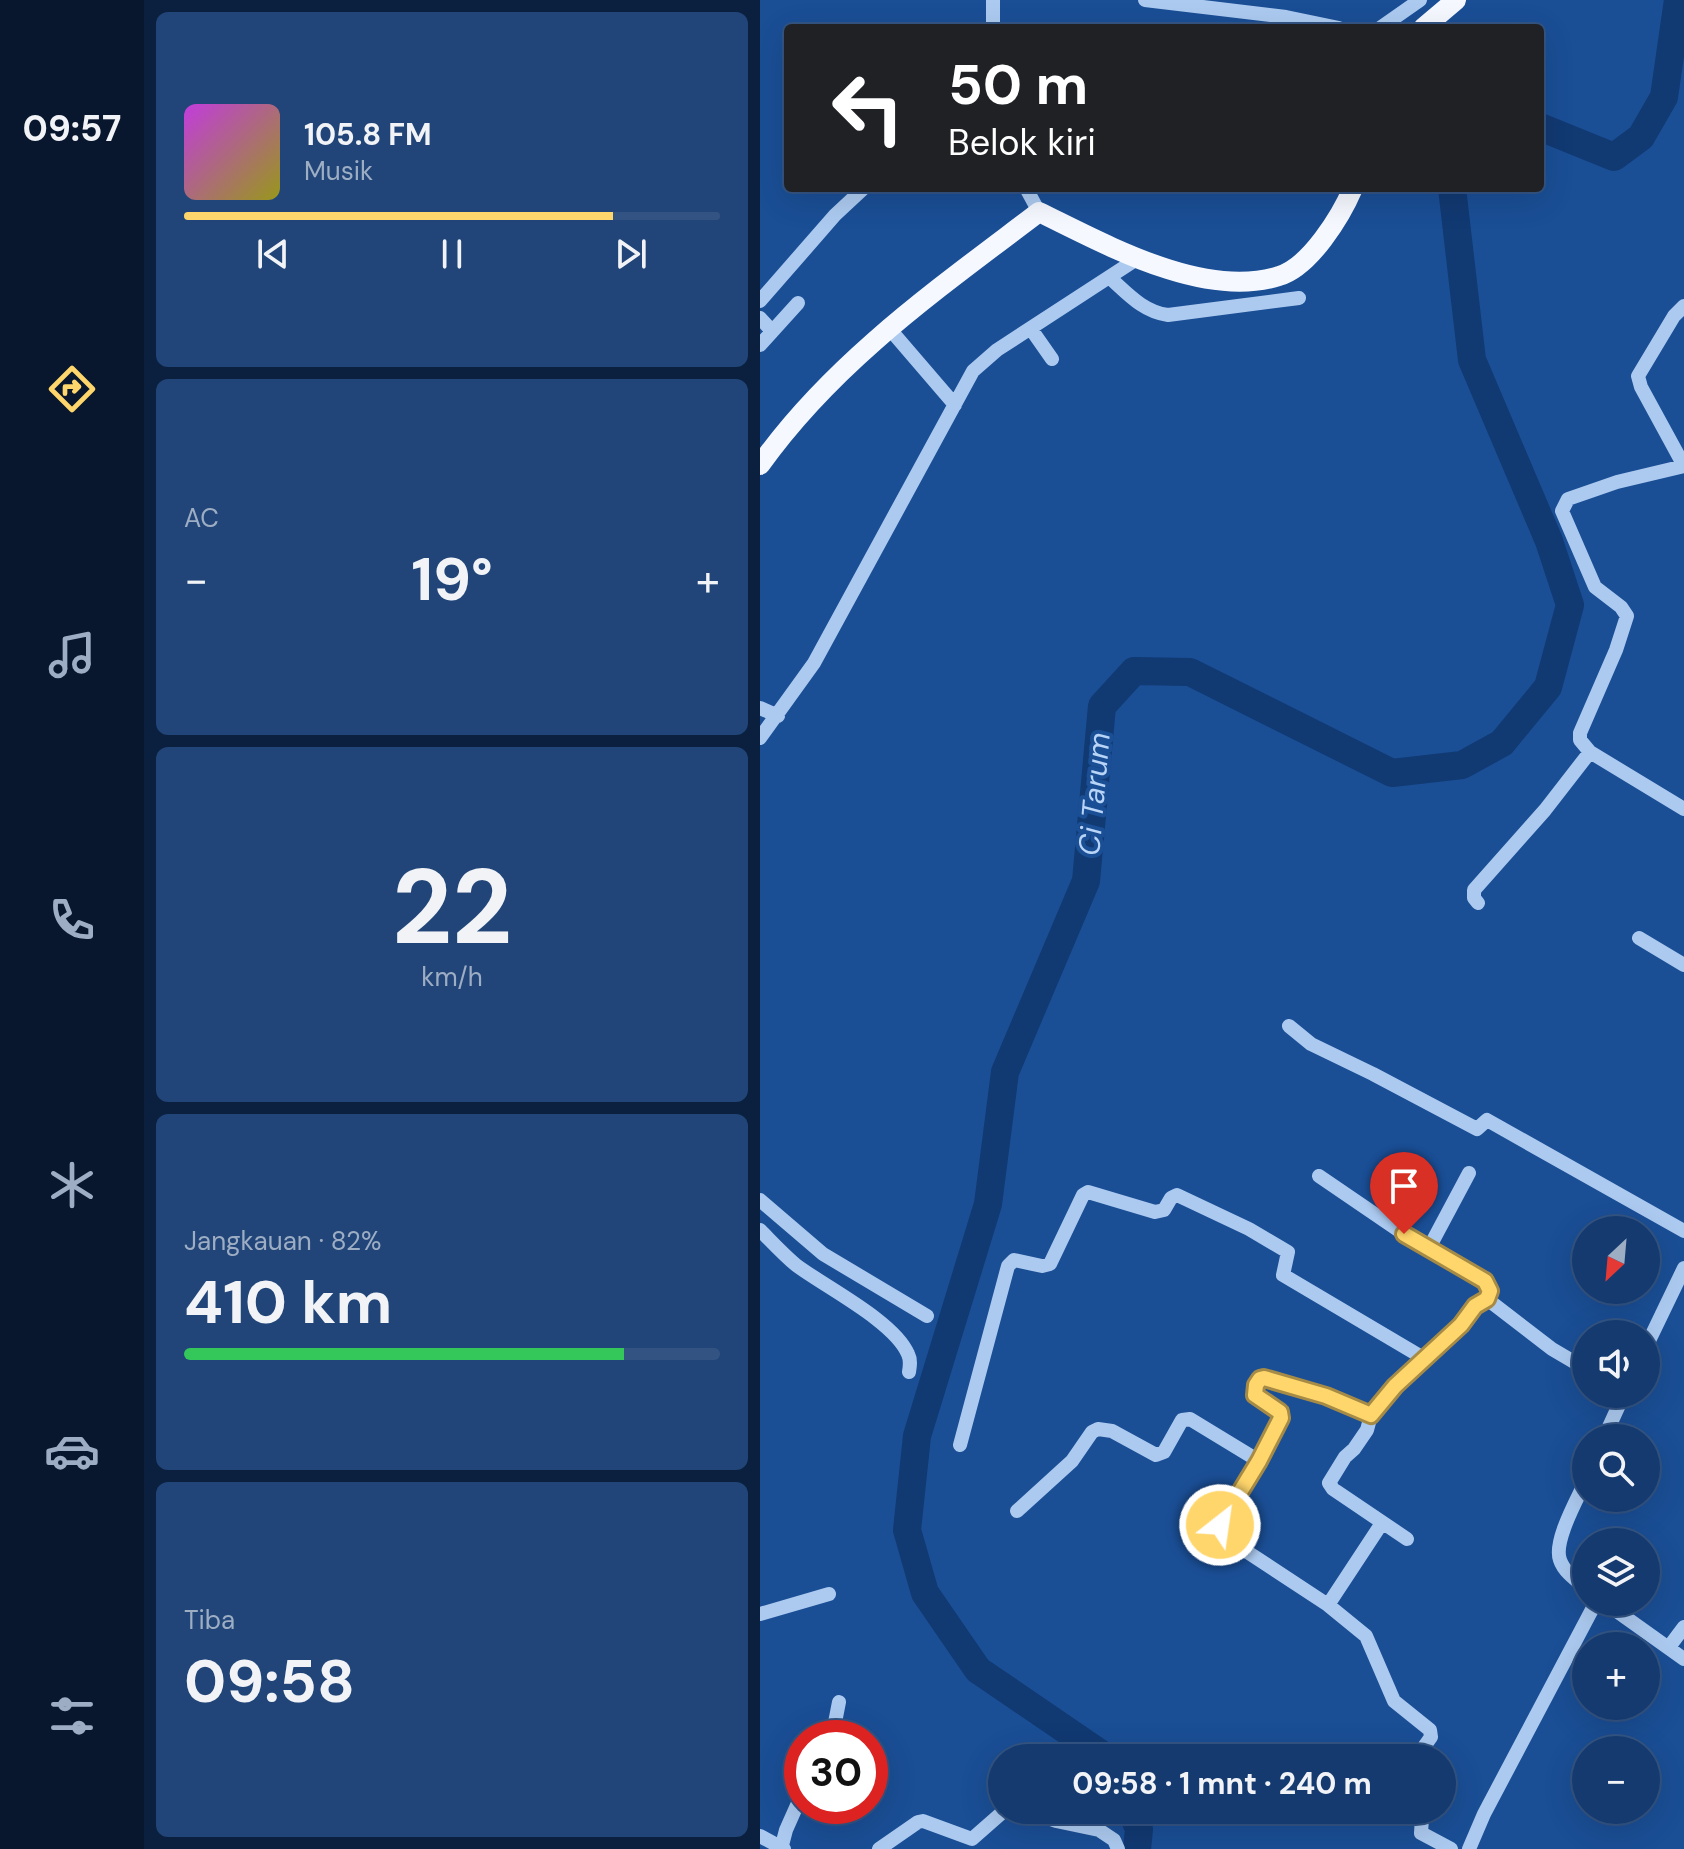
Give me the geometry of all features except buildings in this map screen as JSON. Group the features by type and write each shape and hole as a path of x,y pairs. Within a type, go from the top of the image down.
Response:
{"main road":[{"path":"1428,24 1456,0"},
{"path":"760,465 775,443 808,419 842,369 888,327 1039,212 1182,274 1258,281 1281,276 1296,267 1328,232 1351,192"}],"street":[{"path":"1145,0 1288,23"},
{"path":"1386,24 1420,0"},
{"path":"993,24 996,2"},
{"path":"760,301 835,215 860,192"},
{"path":"1028,192 1039,212"},
{"path":"760,738 814,663 952,402 973,371 997,350 1140,257"},
{"path":"1109,277 1142,306 1154,313 1168,315 1299,298"},
{"path":"760,345 767,326 798,303"},
{"path":"1684,306 1674,316 1638,376 1684,466 1617,482 1568,499 1562,507 1595,587 1621,607 1627,616 1616,650 1580,733 1582,745 1684,809"},
{"path":"888,327 952,402"},
{"path":"1031,329 1052,359"},
{"path":"760,708 778,716"},
{"path":"1478,903 1474,890 1545,810 1590,752"},
{"path":"1639,938 1684,965"},
{"path":"1289,1026 1311,1044 1477,1129 1487,1120 1684,1231"},
{"path":"1429,1248 1469,1173"},
{"path":"1319,1176 1364,1208 1485,1281 1490,1291 1487,1299 1475,1306 1461,1325 1395,1386 1371,1415 1367,1430 1329,1483 1333,1489 1407,1539"},
{"path":"960,1445 1008,1266 1014,1260 1042,1266 1050,1264 1083,1195 1088,1192 1158,1212 1164,1210 1171,1198 1177,1195 1249,1229 1288,1252 1283,1275 1425,1359"},
{"path":"760,1200 796,1236 927,1316"},
{"path":"760,1230 811,1276 849,1299 889,1331 910,1358 909,1372"},
{"path":"784,1252 796,1236"},
{"path":"1659,1320 1684,1268"},
{"path":"1487,1299 1572,1361"},
{"path":"1371,1415 1326,1396 1261,1378 1255,1395 1280,1412 1281,1418 1259,1461 1223,1517 1221,1533 1328,1605 1366,1636 1394,1701 1430,1730 1431,1737 1426,1744"},
{"path":"1017,1511 1072,1461 1092,1432 1098,1429 1112,1431 1156,1455 1164,1452 1182,1420 1190,1419 1259,1461"},
{"path":"1572,1512 1558,1553 1564,1568 1572,1575"},
{"path":"1328,1605 1382,1523"},
{"path":"760,1614 829,1594"},
{"path":"1469,1849 1484,1814 1589,1616"},
{"path":"1624,1616 1684,1659"},
{"path":"1669,1647 1684,1627"},
{"path":"836,1720 839,1702"},
{"path":"879,1849 918,1822 923,1821 972,1839 989,1824"},
{"path":"760,1836 782,1849 788,1824"},
{"path":"1070,1824 1099,1830 1114,1840 1118,1849"},
{"path":"1422,1824 1421,1833 1451,1849"}],"waterway":[{"name":"Ci Tarum","path":"1544,129 1614,157 1641,137 1664,97 1678,0"},
{"name":"Ci Tarum","path":"1086,1744 978,1670 925,1593 907,1530 917,1436 988,1204 1005,1072 1086,881 1102,706 1134,671 1190,672 1392,773 1462,765 1502,743 1548,687 1570,605 1549,541 1472,360 1452,192"},
{"name":"Ci Tarum","path":"1137,1824 1137,1849"}],"route":[{"path":"1220,1525 1281,1418 1280,1412 1255,1395 1254,1390 1260,1379 1326,1396 1371,1415 1395,1386 1461,1325 1475,1306 1487,1299 1490,1288 1485,1281 1404,1234"}]}
